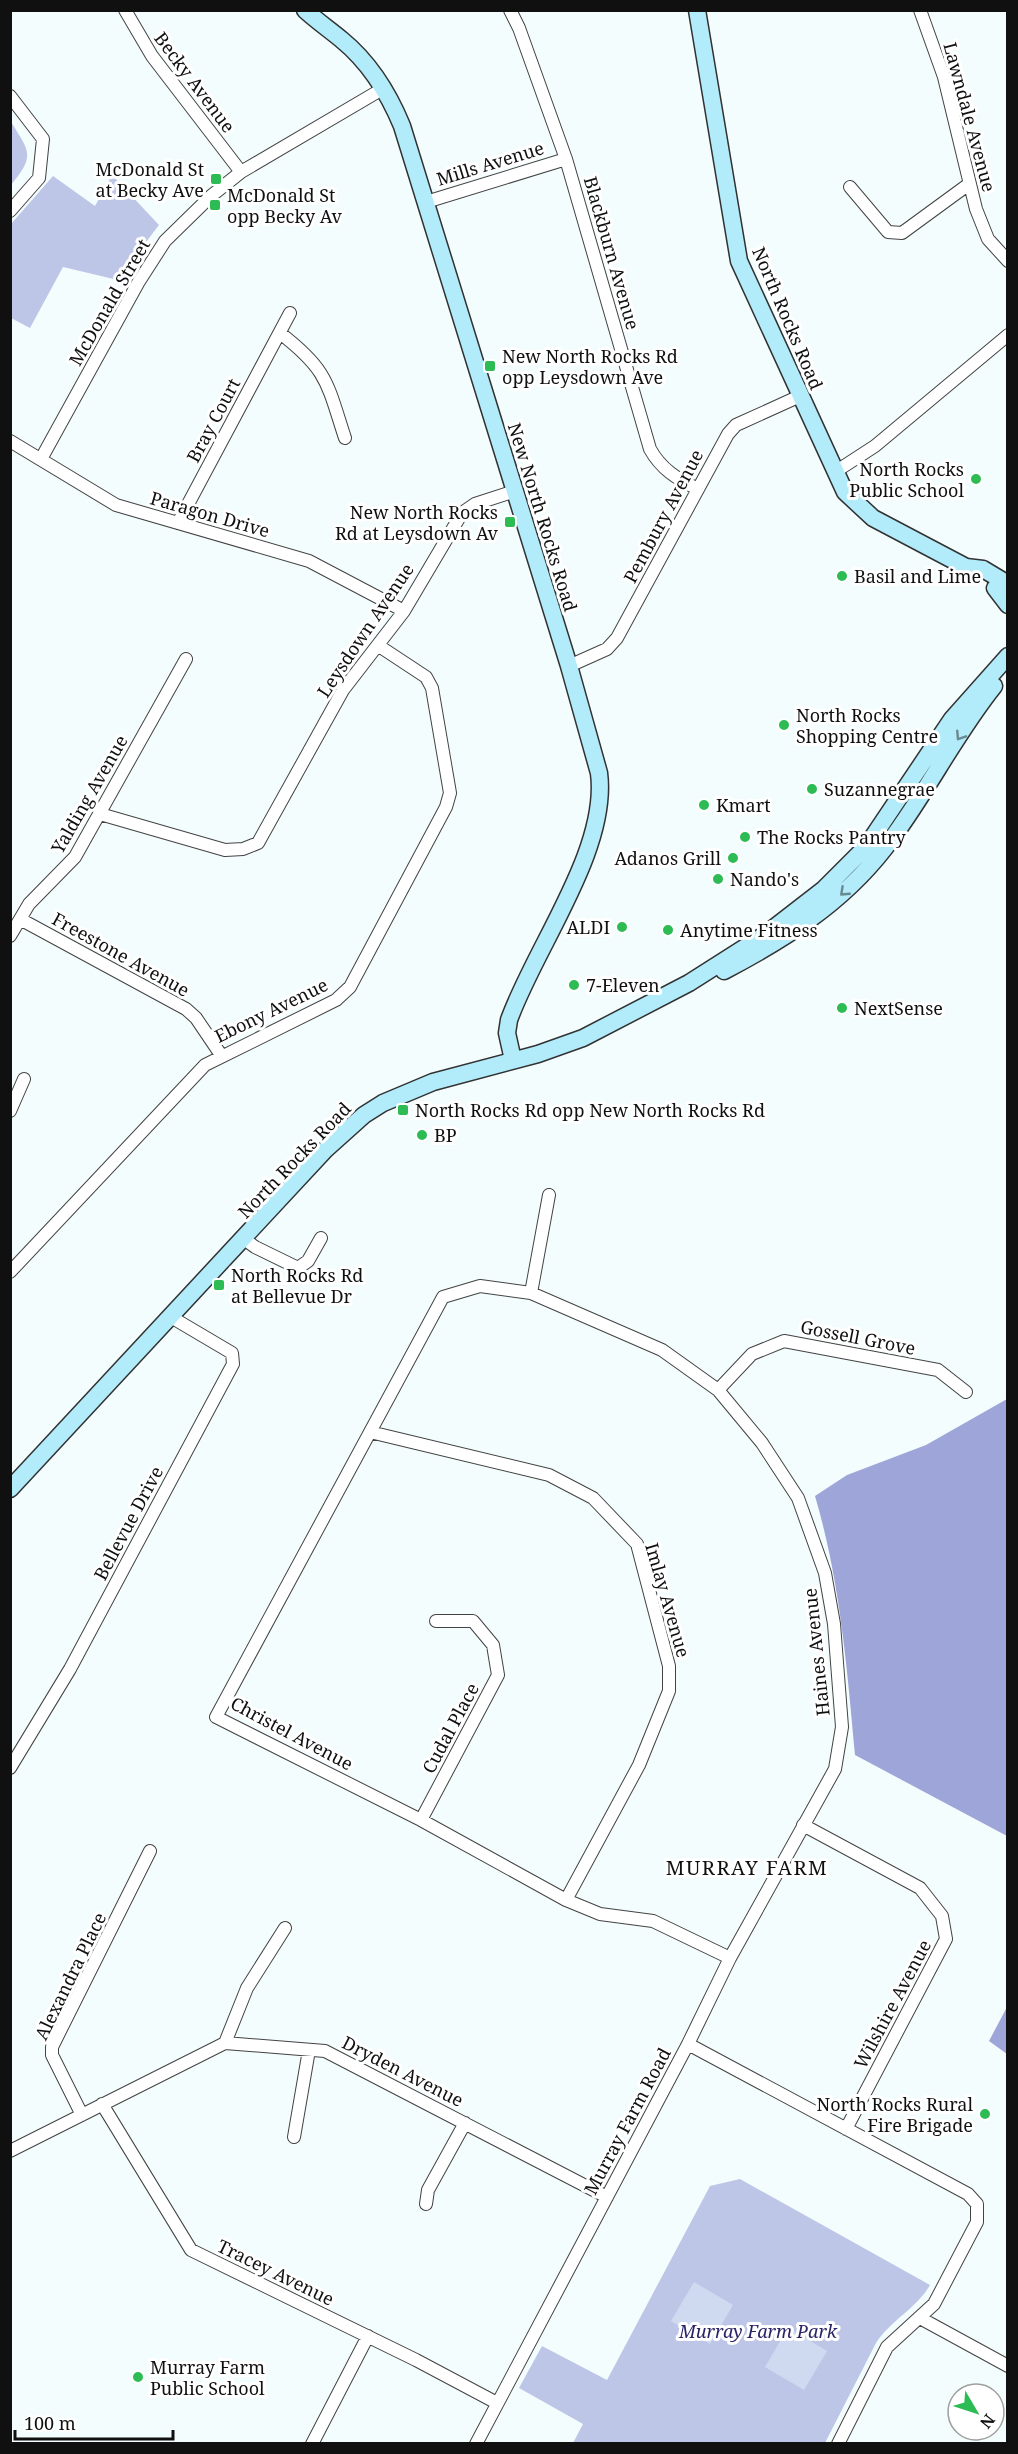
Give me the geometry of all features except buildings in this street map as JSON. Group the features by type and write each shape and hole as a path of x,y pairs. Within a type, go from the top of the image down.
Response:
{"main road":[{"name":"New North Rocks Road","path":"305,10 356,54 384,88 402,126 569,666 599,773 601,790 599,808 577,873 509,1020 507,1033 513,1060"},
{"name":"North Rocks Road","path":"697,10 739,261 835,472 846,492 863,511 966,567 975,577 1004,590 1008,605"},
{"name":"North Rocks Road","path":"10,1489 341,1134 364,1115 383,1103 433,1082 583,1038 688,983 766,934 838,877 879,828 952,719 1008,656"},
{"name":"North Rocks Road","path":"688,983 722,972 774,945 818,915 857,879 896,832 981,702 1008,672"}],"street":[{"name":"Becky Avenue","path":"125,10 152,56 241,172"},
{"name":"Blackburn Avenue","path":"510,10 519,28 566,159 650,449 669,473 698,489"},
{"name":"Lawndale Avenue","path":"920,10 944,77 969,184 987,239 1008,261"},
{"name":"McDonald Street","path":"41,459 158,251 211,195 241,172 384,88"},
{"path":"10,96 43,139 39,178 10,211"},
{"name":"Mills Avenue","path":"426,201 566,159"},
{"path":"850,187 888,232 902,233 969,184"},
{"name":"Bray Court","path":"178,524 290,313"},
{"path":"280,333 307,354 322,372 345,438"},
{"path":"835,472 875,446 1008,334"},
{"name":"Pembury Avenue","path":"569,666 607,649 617,638 728,434 736,425 800,396"},
{"name":"Paragon Drive","path":"10,441 116,505 309,561 404,611"},
{"name":"Leysdown Avenue","path":"100,814 225,850 255,852 343,690 404,611 462,513 475,504 515,492"},
{"name":"Ebony Avenue","path":"10,1272 201,1068 220,1055 327,1005 343,995 446,807 450,793 432,688 426,677 379,646"},
{"name":"Yalding Avenue","path":"10,936 29,904 69,866 186,659"},
{"name":"Freestone Avenue","path":"20,919 186,1009 196,1018 220,1055"},
{"path":"10,1111 24,1079"},
{"path":"531,1293 549,1195"},
{"path":"244,1239 255,1247 298,1268 308,1261 321,1238"},
{"name":"Christel Avenue","path":"531,1293 480,1286 443,1297 420,1335 216,1717 421,1820 566,1900 600,1914 653,1922 730,1958"},
{"name":"Haines Avenue","path":"531,1293 607,1324 662,1350 718,1390 762,1443 798,1498 825,1573 834,1624 842,1727 835,1769 730,1958 688,2044"},
{"name":"Bellevue Drive","path":"10,1768 70,1669 233,1364 232,1353 171,1317"},
{"name":"Gossell Grove","path":"718,1390 752,1354 784,1341 938,1370 966,1392"},
{"name":"Imlay Avenue","path":"370,1432 549,1475 593,1498 637,1544 669,1666 669,1691 639,1765 566,1900"},
{"name":"Cudal Place","path":"421,1820 498,1675 493,1645 473,1621 436,1621"},
{"name":"Wilshire Avenue","path":"803,1825 920,1888 942,1916 946,1939 846,2129"},
{"name":"Alexandra Place","path":"82,2115 52,2055 52,2047 150,1851"},
{"path":"10,2151 225,2043 247,1988 285,1928"},
{"name":"Dryden Avenue","path":"225,2043 325,2051 607,2197"},
{"name":"Murray Farm Road","path":"476,2444 688,2044 968,2194 977,2204 977,2222 934,2304 920,2318"},
{"path":"294,2137 309,2050"},
{"name":"Tracey Avenue","path":"102,2104 191,2250 368,2336 497,2403"},
{"path":"426,2204 428,2190 465,2123"},
{"path":"838,2444 887,2347 920,2318 1008,2366"},
{"path":"312,2444 368,2336"}],"green space":[{"path":"11,122 26,147 27,160 11,185"},
{"path":"112,175 159,225 140,250 122,281 63,267 30,328 11,318 11,224 53,176 95,206"},
{"name":"Murray Farm Park","path":"740,2179 930,2285 918,2301 889,2327 876,2343 825,2443 573,2443 583,2424 519,2388 542,2346 607,2380 710,2186"}],"shaded area":[{"path":"1007,1399 1007,1836 855,1755 837,1592 815,1496 847,1475 926,1445"},
{"path":"1007,2007 1007,2054 989,2041"},
{"path":"694,2282 733,2305 710,2344 671,2321"},
{"path":"788,2328 827,2351 804,2390 765,2367"}],"place":[{"name":"McDonald St at Becky Ave","path":"216,179"},
{"name":"McDonald St opp Becky Av","path":"215,205"},
{"name":"New North Rocks Rd opp Leysdown Ave","path":"490,366"},
{"name":"North Rocks Public School","path":"976,479"},
{"name":"New North Rocks Rd at Leysdown Av","path":"510,522"},
{"name":"Basil and Lime","path":"842,576"},
{"name":"North Rocks Shopping Centre","path":"784,725"},
{"name":"Suzannegrae","path":"812,789"},
{"name":"Kmart","path":"704,805"},
{"name":"The Rocks Pantry","path":"745,837"},
{"name":"Adanos Grill","path":"733,858"},
{"name":"Nando's","path":"718,879"},
{"name":"ALDI","path":"622,927"},
{"name":"Anytime Fitness","path":"668,930"},
{"name":"7-Eleven","path":"574,985"},
{"name":"NextSense","path":"842,1008"},
{"name":"North Rocks Rd opp New North Rocks Rd","path":"403,1110"},
{"name":"BP","path":"422,1135"},
{"name":"North Rocks Rd at Bellevue Dr","path":"219,1285"},
{"name":"North Rocks Rural Fire Brigade","path":"985,2114"},
{"name":"Murray Farm Public School","path":"138,2377"}],"district":[{"name":"MURRAY FARM","path":"747,1867"}]}
